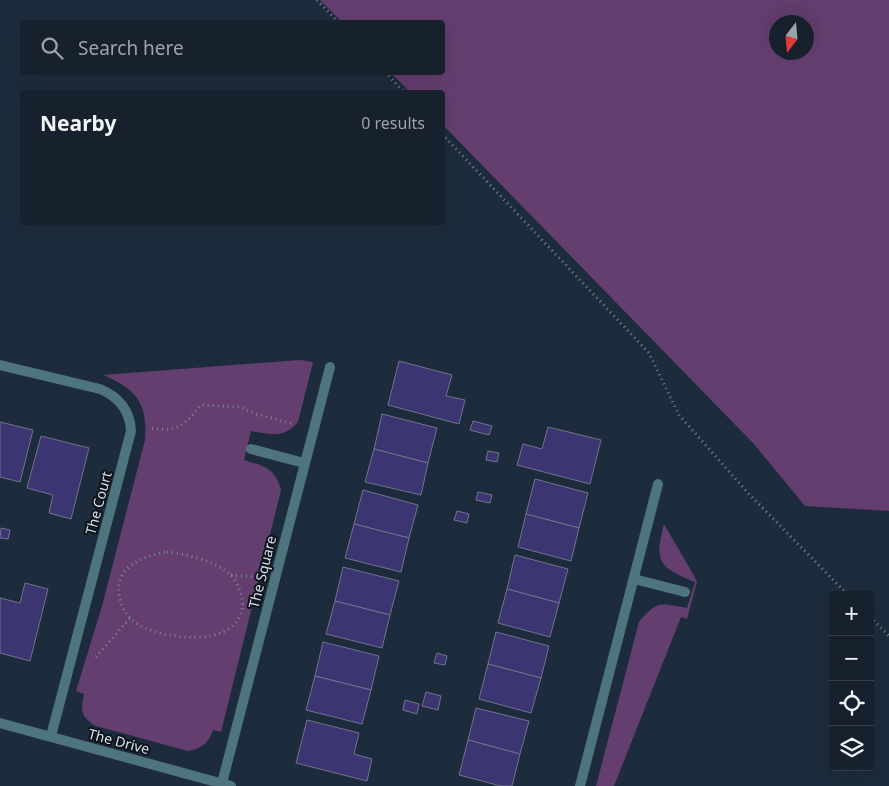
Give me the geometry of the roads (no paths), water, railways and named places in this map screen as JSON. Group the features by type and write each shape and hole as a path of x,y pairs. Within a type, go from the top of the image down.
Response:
{"street":[{"name":"The Court","path":"0,365 110,393 121,401 127,412 132,431 51,736"},
{"name":"The Square","path":"226,785 312,430 330,367"},
{"path":"251,450 304,463"},
{"path":"580,786 658,484"},
{"path":"634,579 685,592"},
{"name":"The Drive","path":"0,723 226,785"}]}
